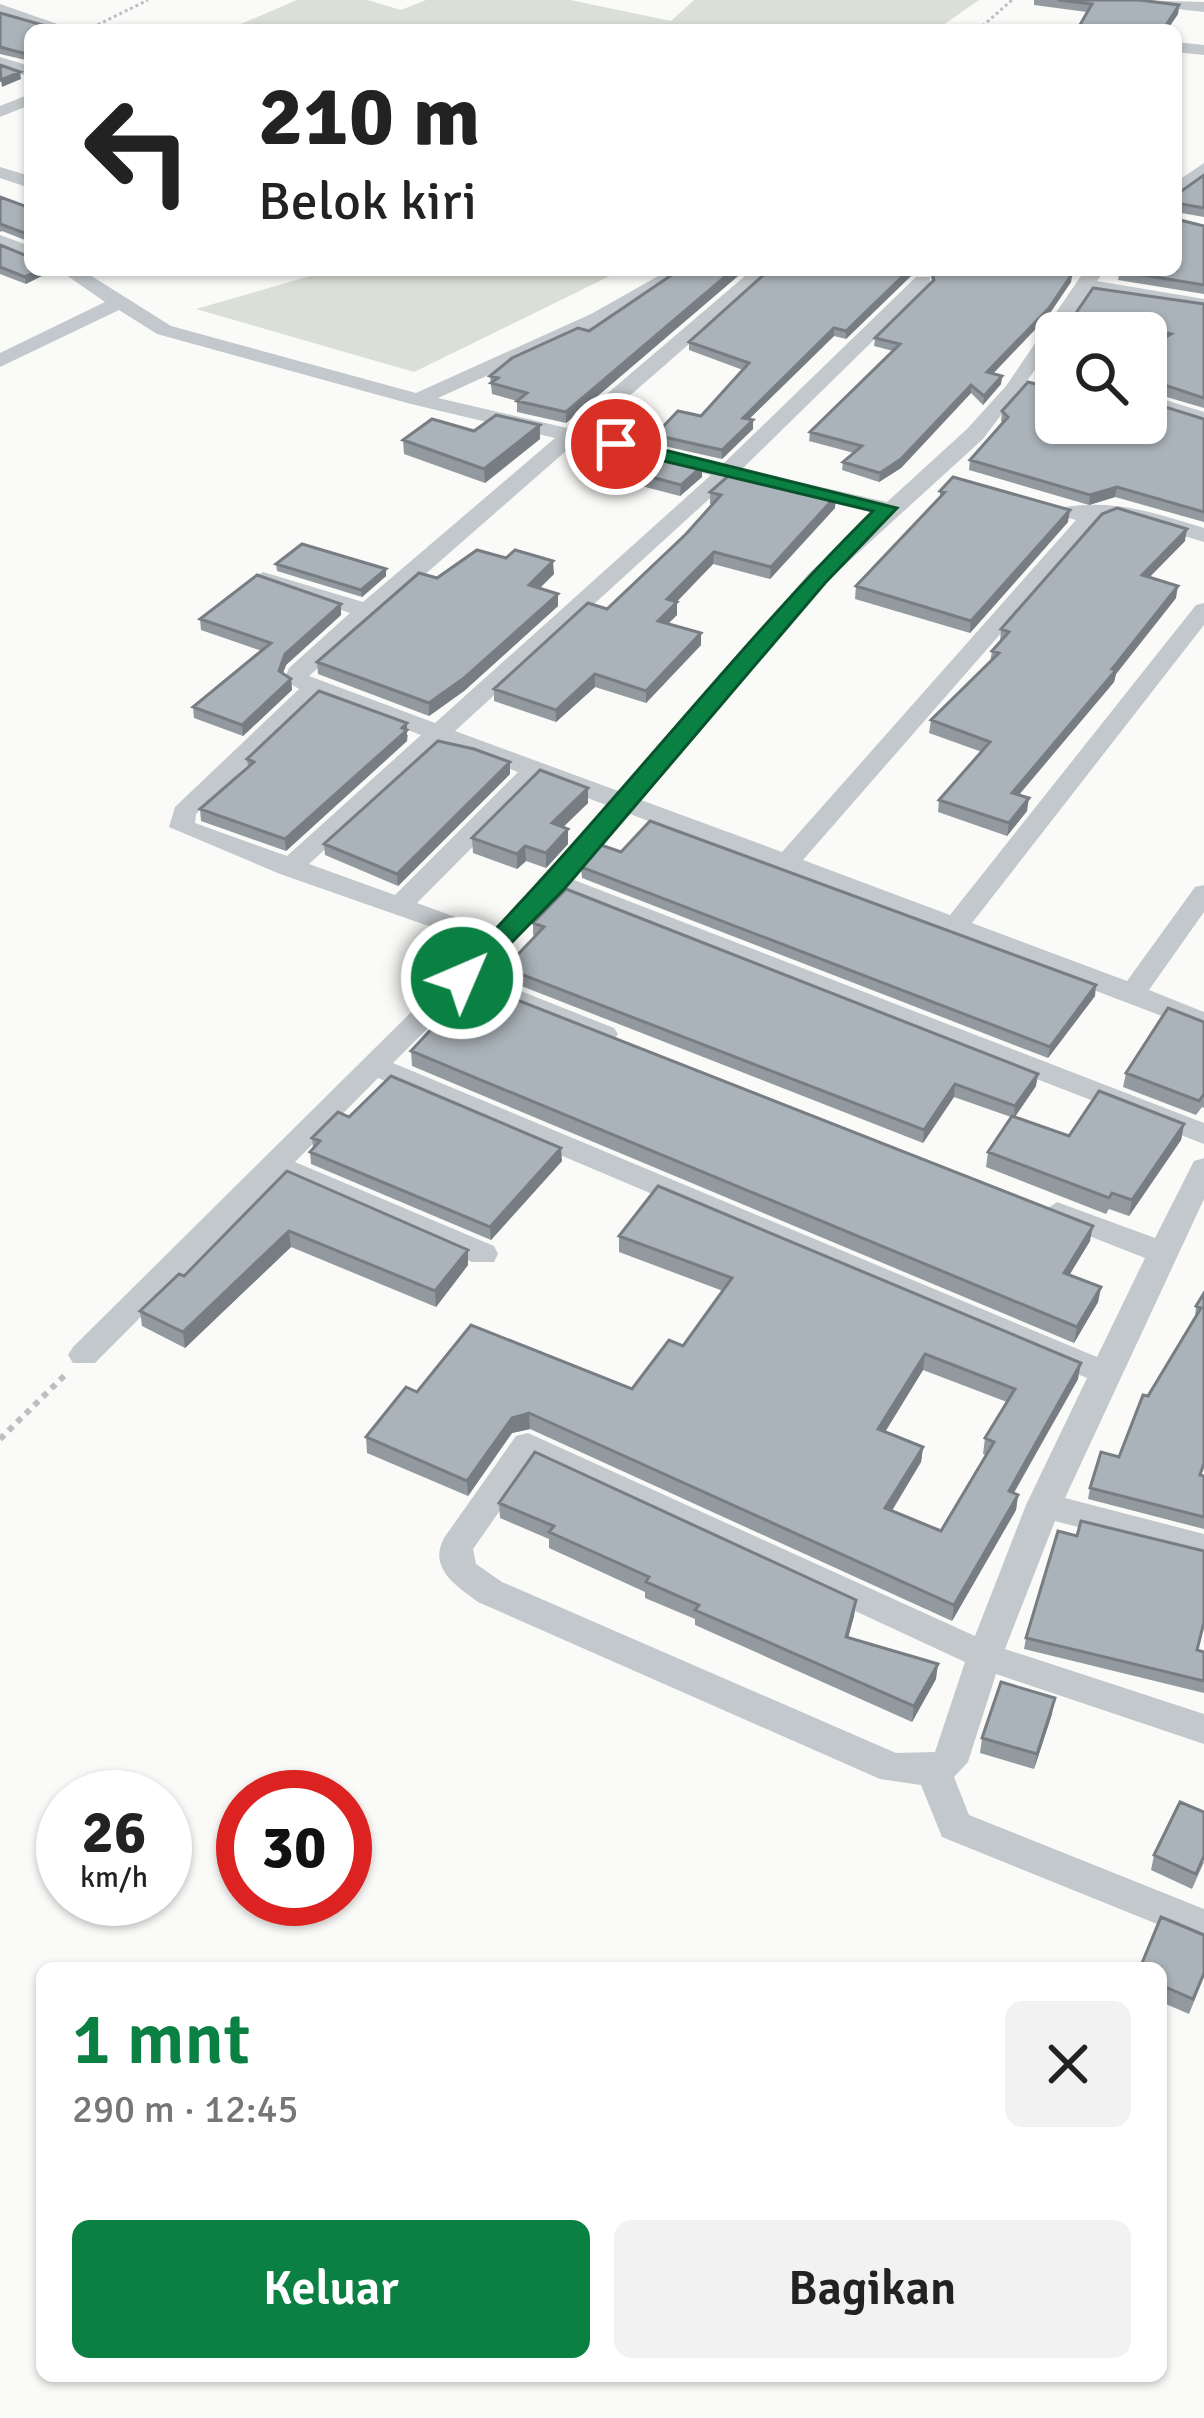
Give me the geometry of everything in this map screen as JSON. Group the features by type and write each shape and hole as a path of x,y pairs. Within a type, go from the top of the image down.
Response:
{"street":[{"path":"1141,0 1204,7"},
{"path":"0,10 40,24"},
{"path":"79,276 164,330 415,399 887,508"},
{"path":"415,399 598,318 672,276"},
{"path":"757,276 578,435 366,610 297,673 296,680 1204,1023"},
{"path":"1072,312 1089,278 1204,305"},
{"path":"289,868 729,470 923,280"},
{"path":"0,361 120,302"},
{"path":"84,1355 557,883 817,578 887,508 946,475 975,434 1035,377"},
{"path":"1167,407 1204,419"},
{"path":"1046,504 1090,517"},
{"path":"784,866 1090,517 1114,508 1204,535"},
{"path":"260,578 366,610"},
{"path":"953,930 1204,610"},
{"path":"314,688 179,820 199,837 499,942"},
{"path":"398,907 534,770"},
{"path":"557,883 1204,1134"},
{"path":"1133,993 1204,893"},
{"path":"462,978 638,1047"},
{"path":"374,1066 1106,1373"},
{"path":"275,1165 483,1254"},
{"path":"1204,1168 1043,1505 987,1657 950,1762 932,1770 893,1768 490,1592 460,1571 456,1547 528,1445 987,1657 1204,1729"},
{"path":"1032,1202 1163,1253"},
{"path":"1043,1505 1204,1547"},
{"path":"932,1770 955,1826 1204,1926"}],"path":[{"path":"99,24 148,0"},
{"path":"985,24 1012,0"},
{"path":"0,1439 84,1355"}],"shaded area":[{"path":"297,0 367,0 401,10 426,0 570,0 671,21 694,0 979,0 945,24 241,24"},
{"path":"310,276 610,276 414,372 196,309"}],"building":[{"path":"1058,0 1179,5 1167,24 1080,24 1092,4"},
{"path":"0,13 39,24 24,24 24,53 0,47"},
{"path":"0,65 20,72 1,80"},
{"path":"1204,175 1204,208 1182,204 1182,191"},
{"path":"0,197 24,206 24,233 0,224"},
{"path":"1182,220 1204,226 1204,285 1149,276 1182,276"},
{"path":"0,245 24,255 27,276 25,277 0,267"},
{"path":"670,276 726,276 566,412 517,401 527,393 491,383 498,378 490,376 512,358 578,328 589,331"},
{"path":"762,276 903,276 846,331 834,328 743,418 753,420 722,450 655,435 678,411 701,416 749,363 689,342"},
{"path":"933,276 1071,276 1049,308 1035,312 1035,322 987,372 1002,376 984,396 971,385 901,459 880,473 843,462 862,446 810,432 900,344 875,338"},
{"path":"1093,288 1204,304 1204,398 1167,386 1167,336 1171,334 1167,333 1167,312 1077,312"},
{"path":"1028,382 1035,384 1035,444 1167,444 1167,408 1204,419 1204,512 1117,487 1090,495 970,460 1008,417 1002,411"},
{"path":"496,415 540,425 484,469 403,440 432,419 474,431"},
{"path":"637,451 702,466 681,485 618,468"},
{"path":"733,472 836,496 771,567 714,552 667,599 677,602 658,621 701,633 646,691 595,674 556,710 494,689 588,603 607,609 686,534 721,495 710,492"},
{"path":"953,477 1070,510 971,621 856,586 945,492 940,491"},
{"path":"1117,508 1187,529 1142,575 1178,586 1112,669 1116,670 1012,793 1029,798 1009,823 939,800 990,742 931,720 999,653 992,651 1009,632 1001,629 1102,514"},
{"path":"302,544 386,569 361,590 276,564"},
{"path":"477,550 506,558 515,550 553,561 529,585 558,594 429,703 317,662 419,573 437,578"},
{"path":"257,575 341,604 285,654 279,671 291,679 242,725 193,707 271,643 200,619"},
{"path":"319,691 407,723 402,728 407,730 285,839 200,809 254,762 247,759"},
{"path":"438,741 510,762 397,874 324,844"},
{"path":"540,770 588,788 552,823 568,829 546,853 525,846 517,854 472,838"},
{"path":"650,821 1096,985 1050,1047 581,867 601,845 621,852"},
{"path":"566,889 1038,1074 1015,1106 955,1084 924,1130 505,968 544,927 533,923"},
{"path":"484,987 1093,1226 1064,1273 1101,1287 1077,1327 411,1051 438,1022 447,1025"},
{"path":"1168,1008 1204,1022 1204,1094 1199,1101 1126,1073"},
{"path":"391,1076 561,1148 490,1227 310,1152 320,1141 312,1138 338,1112 349,1117"},
{"path":"1099,1091 1184,1124 1132,1200 1112,1193 1109,1198 988,1152 1012,1116 1069,1136"},
{"path":"287,1171 468,1250 435,1291 289,1231 183,1332 140,1311 179,1274 184,1276"},
{"path":"658,1186 1081,1363 1009,1491 1018,1495 954,1605 529,1413 512,1418 467,1481 366,1437 406,1387 417,1392 471,1325 632,1389 669,1340 683,1346 732,1278 619,1236","holes":["925,1354 1015,1389 985,1438 994,1442 941,1531 885,1508 923,1447 878,1429"]},
{"path":"1204,1293 1204,1463 1200,1475 1204,1476 1204,1517 1090,1488 1101,1452 1119,1457 1143,1395 1148,1396 1201,1308 1196,1306"},
{"path":"535,1452 856,1600 846,1637 938,1664 914,1706 695,1610 699,1605 646,1582 649,1577 549,1532 554,1526 499,1503"},
{"path":"1081,1521 1204,1551 1204,1622 1197,1650 1204,1652 1204,1681 1026,1638 1058,1531 1077,1536"},
{"path":"1001,1682 1055,1698 1037,1754 982,1738"},
{"path":"1180,1802 1204,1812 1204,1856 1196,1874 1154,1855"},
{"path":"1161,1917 1204,1935 1204,1973 1193,1999 1167,1988 1167,1962 1142,1962"}],"route":[{"path":"462,978 557,883 817,578 887,508 616,444"}]}
